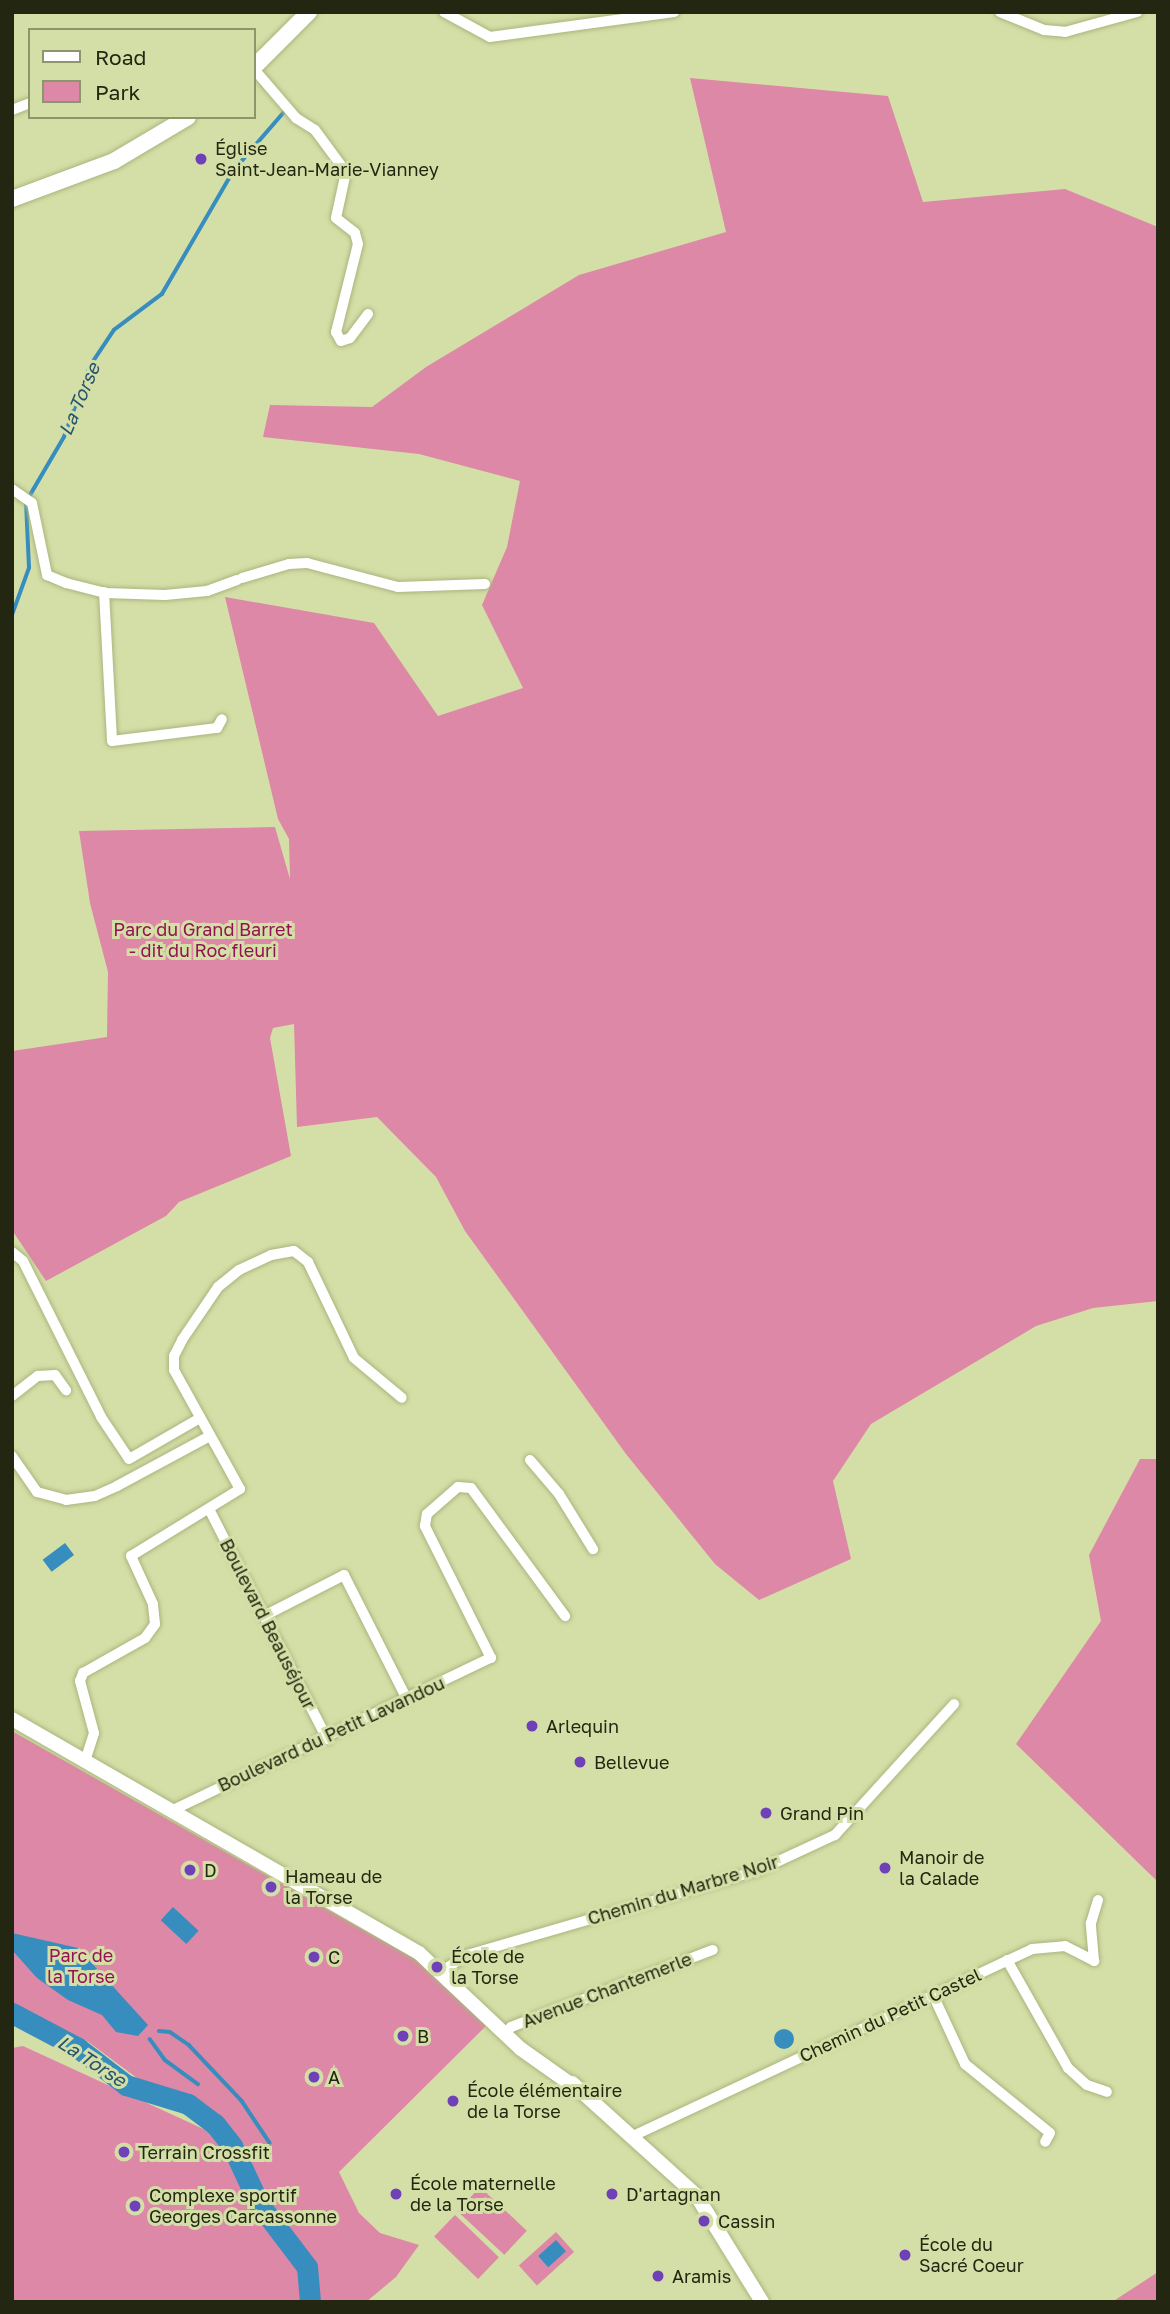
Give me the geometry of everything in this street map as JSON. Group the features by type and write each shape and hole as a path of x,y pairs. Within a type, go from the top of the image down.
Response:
{"main road":[{"path":"256,66 310,12"},
{"path":"12,199 114,161 185,119"}],"street":[{"path":"444,12 490,37 674,12"},
{"path":"1000,12 1044,30 1065,32 1138,12"},
{"path":"256,70 296,118 315,130 346,172 336,218 355,233 358,244 336,332 341,341 350,338 368,314"},
{"path":"12,489 28,499 47,575 104,592 165,595 208,591 289,564 307,564 398,587 485,584"},
{"path":"104,592 112,741 217,729 222,719"},
{"path":"85,1761 94,1733 80,1681 83,1673 145,1638 155,1624 153,1604 131,1556 240,1489 174,1370 174,1356 192,1321 218,1287 239,1270 271,1255 294,1251 307,1262 354,1358 402,1398"},
{"path":"12,1252 30,1273 101,1417 129,1459 200,1418"},
{"path":"12,1396 38,1376 55,1375 66,1390"},
{"path":"12,1456 37,1492 66,1500 117,1486 210,1436"},
{"path":"530,1460 559,1494 593,1549"},
{"name":"Boulevard du Petit Lavandou","path":"171,1811 327,1739 491,1658 425,1526 427,1514 458,1487 471,1488 565,1616"},
{"name":"Boulevard Beauséjour","path":"209,1509 327,1739"},
{"path":"264,1616 344,1575 407,1699"},
{"name":"Chemin du Marbre Noir","path":"442,1971 467,1955 757,1871 835,1835 954,1704"},
{"path":"12,1719 340,1905 442,1971 508,2031 633,2136 696,2195 759,2299"},
{"name":"Chemin du Petit Castel","path":"633,2136 1007,1960 1051,1944 1094,1961 1091,1923 1098,1900"},
{"name":"Avenue Chantemerle","path":"508,2031 713,1950"},
{"path":"1007,1960 1068,2068 1087,2085 1107,2092"},
{"path":"933,1995 965,2064 1050,2133 1045,2143"}],"green space":[{"name":"Parc du Grand Barret - dit du Roc fleuri","path":"690,78 888,96 923,202 1065,189 1158,227 1158,1301 1093,1308 1036,1326 871,1424 833,1481 851,1559 759,1600 715,1564 626,1454 465,1231 436,1177 377,1117 297,1127 294,1024 273,1028 270,1038 291,1156 179,1202 166,1216 46,1281 12,1230 12,1051 107,1037 108,972 90,903 79,831 275,827 290,879 289,839 278,819 225,597 374,623 438,716 523,688 482,605 507,547 520,481 419,454 263,437 270,405 372,407 426,367 579,275 726,232"},
{"path":"1140,1459 1158,1459 1158,1882 1016,1744 1101,1621 1089,1555"},
{"name":"Parc de la Torse","path":"12,1731 418,1961 488,2024 339,2172 359,2213 380,2233 419,2245 396,2277 366,2302 12,2302 12,2048 23,2046 210,2132 87,2041 12,2013"},
{"path":"480,2187 527,2231 504,2255 457,2211"},
{"path":"455,2215 499,2257 478,2279 434,2237"},
{"path":"556,2232 574,2252 537,2286 519,2265"},
{"path":"1158,2272 1158,2302 1112,2302"}],"water":[{"path":"65,1543 74,1555 52,1572 43,1560"},
{"path":"173,1907 199,1931 186,1944 161,1920"},
{"path":"12,1933 78,1948 148,2025 138,2036 116,2032 102,2015 68,2000 37,1978 12,1950"},
{"path":"780,2029 788,2029 794,2039 788,2049 780,2049 774,2043 774,2035"},
{"path":"556,2240 566,2251 548,2267 538,2256"}],"waterway":[{"name":"La Torse","path":"12,615 29,568 26,502 64,437 90,366 114,330 162,294 234,170 284,112"},
{"name":"La Torse","path":"12,2013 78,2048 126,2085 188,2104 215,2124 232,2146 259,2204 307,2267 310,2302"},
{"path":"159,2031 170,2032 189,2045 242,2101 270,2143"},
{"path":"150,2039 165,2060 198,2084"}],"place":[{"name":"Église Saint-Jean-Marie-Vianney","path":"201,159"},
{"name":"Arlequin","path":"532,1726"},
{"name":"Bellevue","path":"580,1762"},
{"name":"Grand Pin","path":"766,1813"},
{"name":"Manoir de la Calade","path":"885,1868"},
{"name":"D","path":"190,1870"},
{"name":"Hameau de la Torse","path":"271,1887"},
{"name":"C","path":"314,1957"},
{"name":"École de la Torse","path":"437,1967"},
{"name":"B","path":"403,2036"},
{"name":"A","path":"314,2077"},
{"name":"École élémentaire de la Torse","path":"453,2101"},
{"name":"Terrain Crossfit","path":"124,2152"},
{"name":"École maternelle de la Torse","path":"396,2194"},
{"name":"D'artagnan","path":"612,2194"},
{"name":"Complexe sportif Georges Carcassonne","path":"135,2206"},
{"name":"Cassin","path":"704,2221"},
{"name":"École du Sacré Coeur","path":"905,2255"},
{"name":"Aramis","path":"658,2276"}]}
